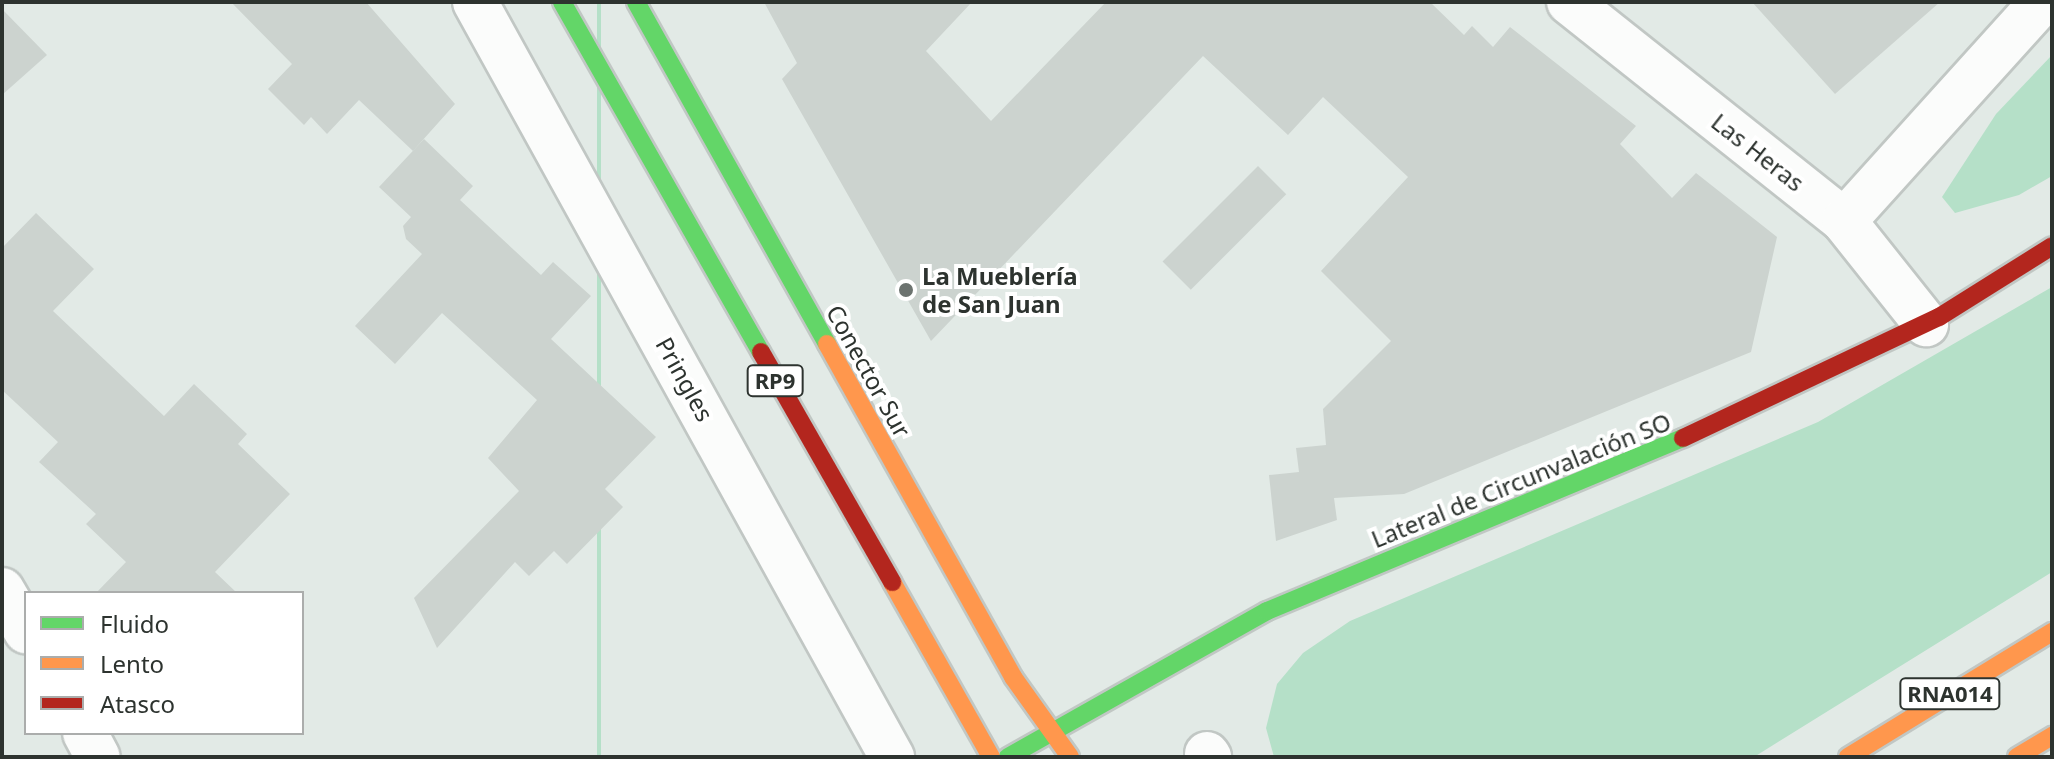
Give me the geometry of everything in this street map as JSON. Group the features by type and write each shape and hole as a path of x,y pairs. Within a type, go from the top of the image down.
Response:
{"main road":[{"name":"RP9","path":"562,2 991,757"},
{"name":"Conector Sur","path":"636,2 1013,677 1070,757"},
{"name":"Lateral de Circunvalación SO","path":"1008,757 1267,611 1766,405 1926,324 2052,246"},
{"name":"RNA014","path":"1848,757 2052,632"},
{"path":"2017,757 2052,736"}],"street":[{"name":"Pringles","path":"475,2 892,757"},
{"name":"Las Heras","path":"1569,2 1844,221 1926,324"},
{"path":"1844,221 2042,2"},
{"path":"2,590 24,628"},
{"path":"86,735 98,757"}],"green space":[{"path":"597,2 601,2 601,757 597,757"},
{"path":"2052,55 2052,176 2019,195 1955,213 1942,197 1996,114"},
{"path":"2052,287 2052,572 1754,757 1274,757 1266,728 1277,684 1303,653 1350,621 1818,422"}],"building":[{"path":"231,2 366,2 455,104 413,151 359,100 327,134 311,117 304,125 268,89 292,64"},
{"path":"764,2 972,2 926,51 991,121 1106,2 1430,2 1464,35 1472,26 1493,47 1510,27 1636,126 1620,144 1672,198 1696,173 1777,237 1751,352 1404,494 1334,498 1337,520 1276,541 1269,475 1299,472 1296,448 1326,445 1323,409 1391,341 1321,271 1408,177 1323,97 1288,135 1203,56 931,341 782,79 797,63"},
{"path":"1752,2 1940,2 1835,94"},
{"path":"2,9 47,55 2,95"},
{"path":"424,139 473,186 460,200 541,275 553,262 591,296 551,339 656,437 605,489 623,507 567,564 554,551 529,576 515,562 437,648 414,598 519,491 488,458 537,400 442,313 395,364 355,326 422,254 406,239 403,226 411,217 379,187"},
{"path":"1258,166 1286,194 1191,290 1163,261"},
{"path":"36,213 94,269 53,311 164,416 194,384 247,434 238,444 290,494 215,572 235,591 98,591 126,562 86,524 96,514 39,462 58,442 2,390 2,248"}],"traffic: fast":[{"path":"562,2 761,352"},
{"path":"636,2 827,344"},
{"path":"1008,757 1267,611 1683,438"}],"traffic: slow":[{"path":"827,344 1013,677 1070,757"},
{"path":"892,582 991,757"},
{"path":"1848,757 2052,632"},
{"path":"2017,757 2052,736"}],"traffic: jam":[{"path":"1683,438 1939,317 2052,246"},
{"path":"761,352 892,582"}],"place":[{"name":"La Mueblería de San Juan","path":"906,290"}]}
